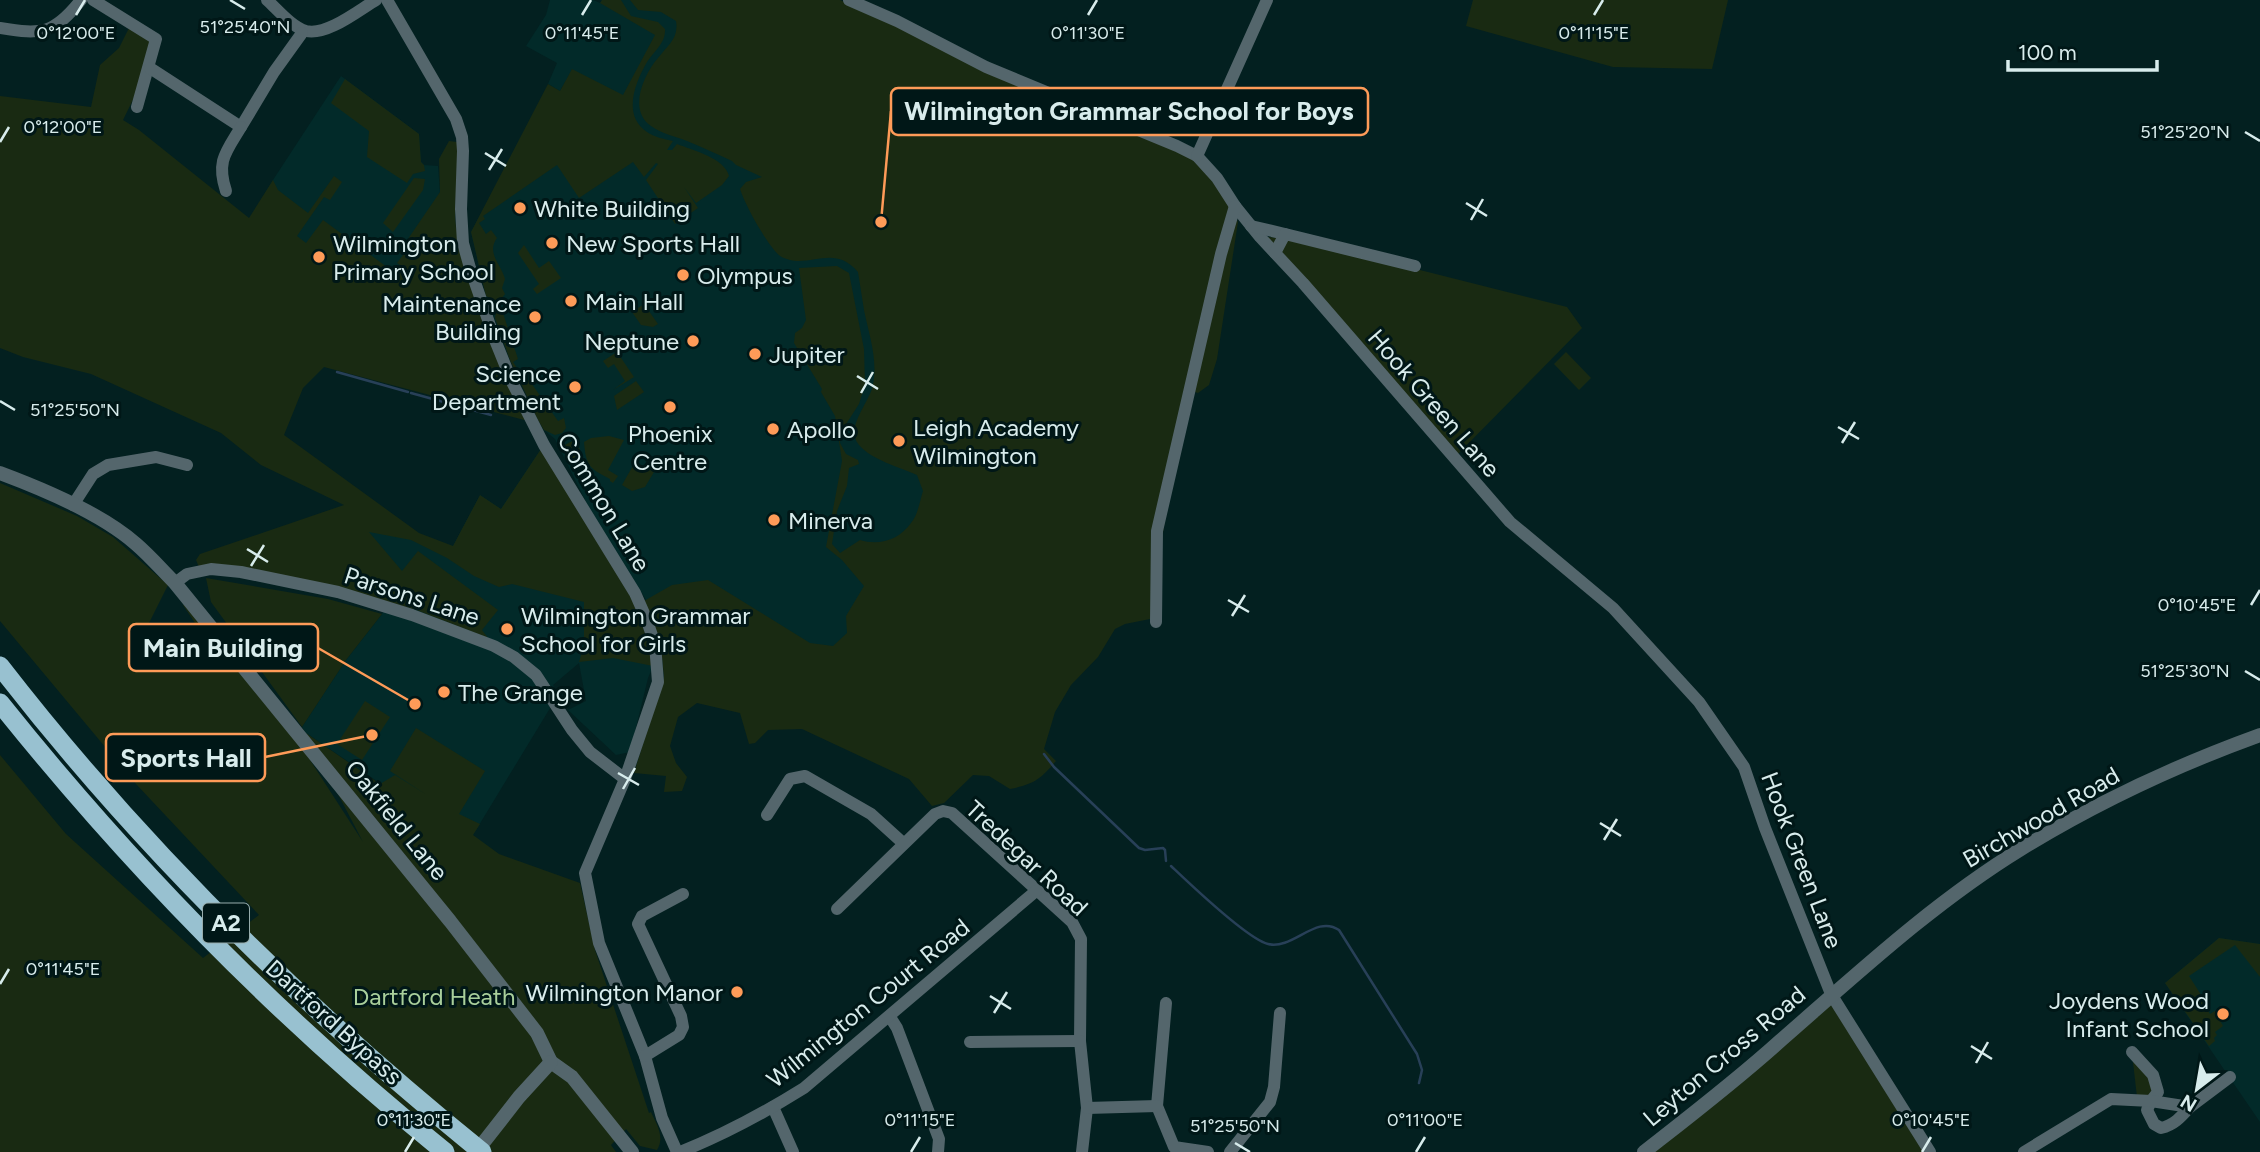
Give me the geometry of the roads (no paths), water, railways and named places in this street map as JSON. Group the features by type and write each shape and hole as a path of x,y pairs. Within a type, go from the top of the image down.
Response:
{"highway":[{"name":"Dartford Bypass","path":"0,666 106,793 213,910 329,1022 482,1152"},
{"name":"Dartford Bypass","path":"0,703 89,810 196,926 338,1061 445,1152"}],"street":[{"path":"0,28 46,31 66,19 81,0"},
{"path":"93,0 156,39 137,107"},
{"path":"267,0 297,26 313,31 329,28 376,0"},
{"name":"Common Lane","path":"387,0 451,109 460,131 463,151 463,243 484,310 512,382 555,464 635,593 655,644 658,682 625,779 584,873 598,943 645,1056 662,1118 678,1152"},
{"name":"Hook Green Lane","path":"849,0 986,66 1197,156 1217,178 1251,226 1510,522 1613,608 1699,702 1744,767 1765,828 1832,994 1930,1152"},
{"path":"1197,156 1268,0"},
{"path":"226,191 220,175 223,156 302,33"},
{"path":"150,68 241,127"},
{"path":"1156,622 1157,531 1221,254 1235,205"},
{"path":"1251,226 1415,266"},
{"path":"1275,253 1285,234"},
{"path":"73,505 93,474 108,465 156,457 187,465"},
{"name":"Oakfield Lane","path":"0,473 57,495 102,520 135,542 175,583 450,921 537,1033 551,1062 572,1077 632,1152"},
{"name":"Parsons Lane","path":"175,583 186,574 211,569 241,572 338,592 411,615 494,646 514,657 540,681 590,752 625,779"},
{"name":"Birchwood Road","path":"1832,994 1924,918 2019,850 2134,788 2260,735"},
{"path":"767,816 790,779 805,776 871,814 904,844"},
{"name":"Tredegar Road","path":"837,909 935,814 943,811 952,813 1072,922 1081,939 1080,1041 1087,1108 1082,1152"},
{"name":"Wilmington Court Road","path":"678,1152 709,1140 804,1088 1036,891"},
{"path":"645,1056 679,1035 683,1027 681,1016 638,924 642,916 683,894"},
{"name":"Leyton Cross Road","path":"1644,1152 1779,1042 1832,994"},
{"path":"1166,1003 1157,1106 1174,1147 1208,1152"},
{"path":"1230,1152 1270,1102 1274,1087 1280,1013"},
{"path":"890,1017 897,1028 939,1139 938,1152"},
{"path":"970,1042 1080,1041"},
{"path":"2132,1052 2153,1074 2158,1093 2147,1110 2154,1124 2161,1128 2180,1119 2190,1107 2230,1077"},
{"path":"476,1152 551,1062"},
{"path":"2024,1152 2111,1099 2190,1107"},
{"path":"1087,1108 1157,1106"},
{"path":"773,1107 793,1152"}],"waterway":[{"path":"337,372 408,392"},
{"path":"411,393 491,415"},
{"path":"1044,754 1054,767 1139,848 1163,848 1166,861"},
{"path":"1171,866 1233,922 1268,944 1286,942 1322,926 1339,930 1417,1054 1422,1070 1419,1083"}],"place":[{"name":"White Building","path":"520,208"},
{"name":"Wilmington Grammar School for Boys","path":"881,222"},
{"name":"New Sports Hall","path":"552,243"},
{"name":"Wilmington Primary School","path":"319,257"},
{"name":"Olympus","path":"683,275"},
{"name":"Main Hall","path":"571,301"},
{"name":"Maintenance Building","path":"535,317"},
{"name":"Neptune","path":"693,341"},
{"name":"Jupiter","path":"755,354"},
{"name":"Science Department","path":"575,387"},
{"name":"Phoenix Centre","path":"670,407"},
{"name":"Apollo","path":"773,429"},
{"name":"Leigh Academy Wilmington","path":"899,441"},
{"name":"Minerva","path":"774,520"},
{"name":"Wilmington Grammar School for Girls","path":"507,629"},
{"name":"The Grange","path":"444,692"},
{"name":"Main Building","path":"415,704"},
{"name":"Sports Hall","path":"372,735"},
{"name":"Wilmington Manor","path":"737,992"},
{"name":"Joydens Wood Infant School","path":"2223,1014"}],"park label":[{"name":"Dartford Heath","path":"434,996"}]}
